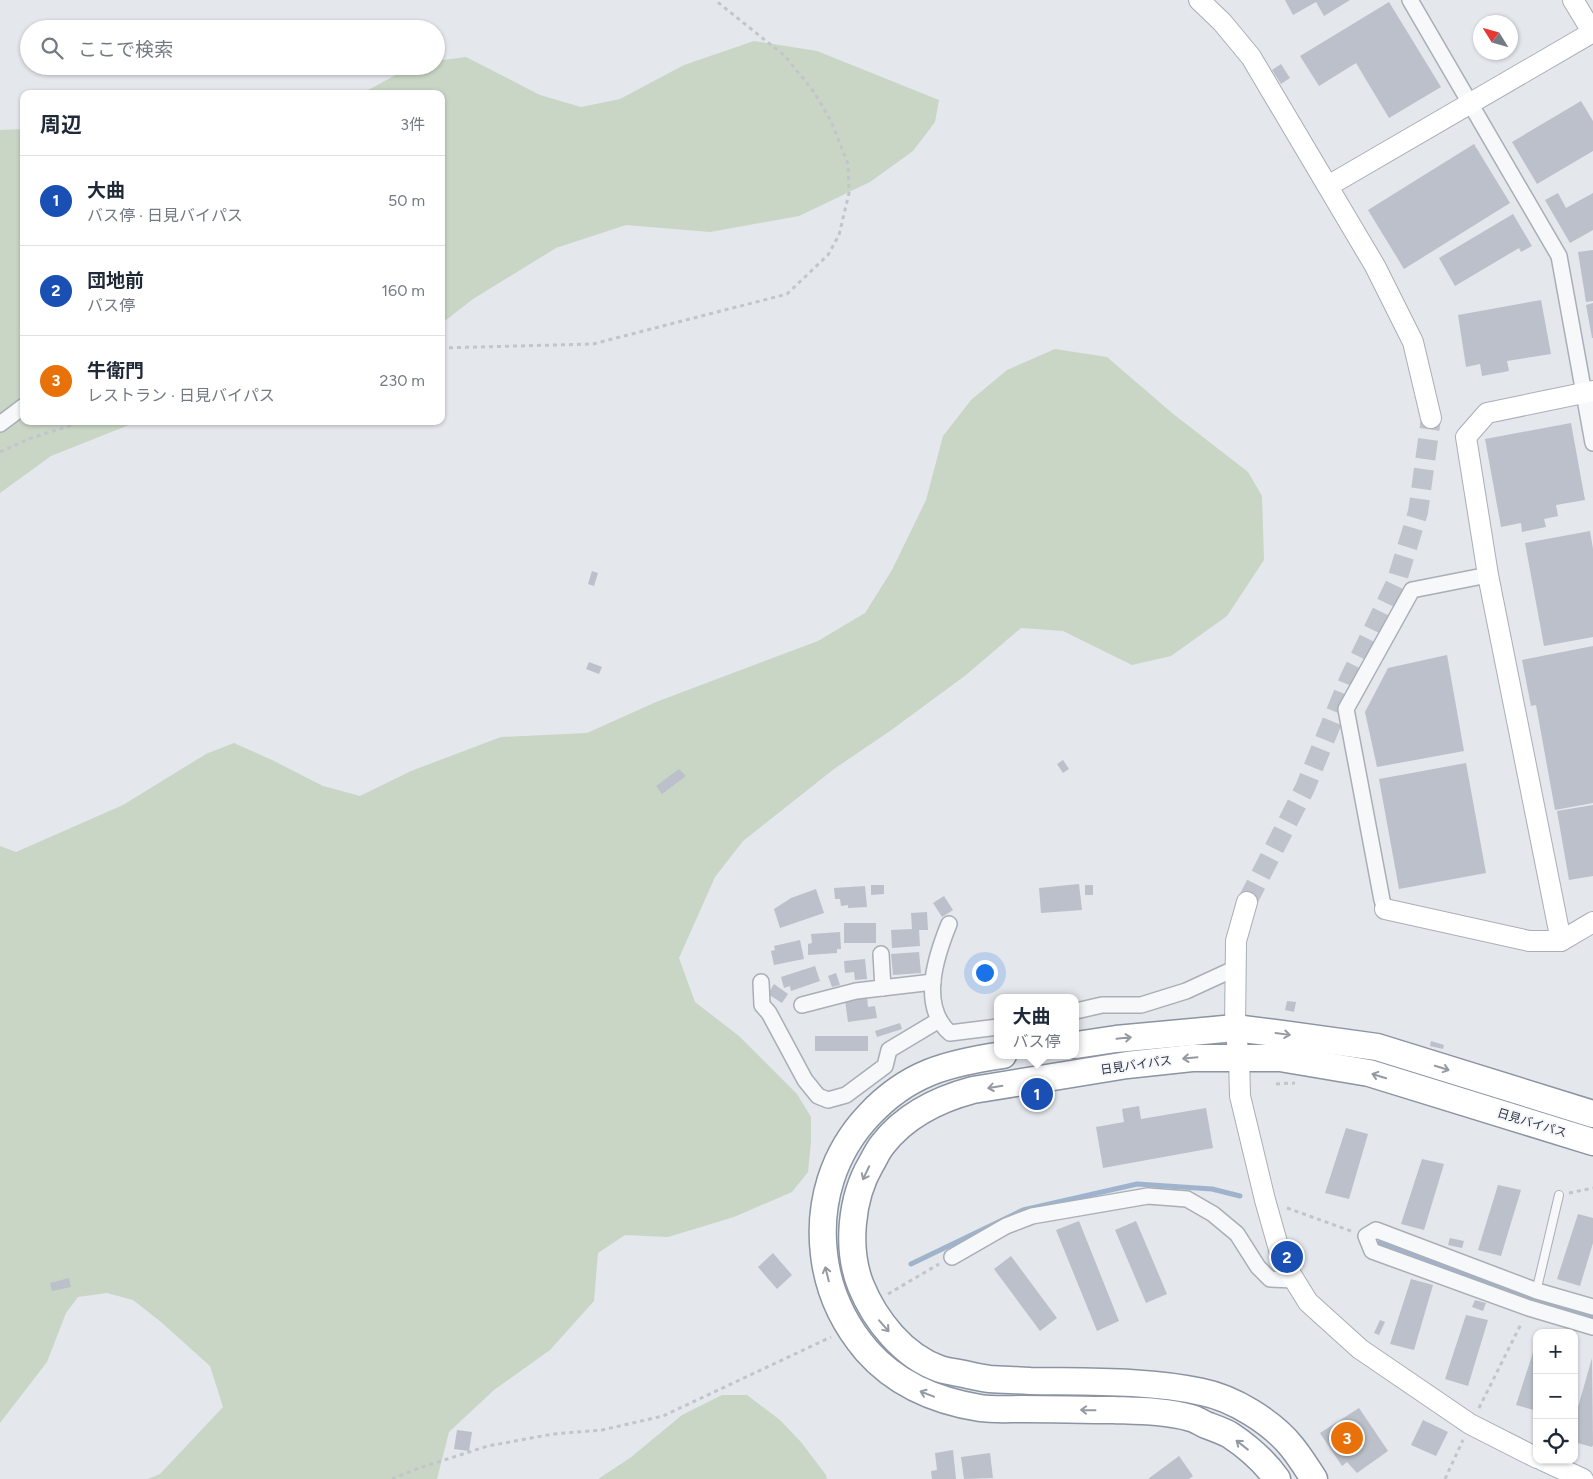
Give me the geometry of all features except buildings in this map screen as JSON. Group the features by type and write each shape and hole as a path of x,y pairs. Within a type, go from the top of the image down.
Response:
{"highway":[{"path":"1079,1045 1125,1038 1235,1028 1377,1047 1593,1114"},
{"path":"994,1056 947,1066 920,1076 898,1089 878,1106 856,1130 839,1158 825,1195 822,1236 826,1273 839,1308 849,1328 872,1356 896,1378 929,1396 981,1408 1146,1411 1191,1418 1230,1435 1266,1463 1277,1479"},
{"name":"日見バイパス","path":"1314,1479 1291,1446 1272,1427 1228,1400 1203,1392 1154,1385 989,1379 940,1369 914,1356 879,1320 868,1303 855,1272 852,1240 859,1188 882,1144 900,1126 919,1112 954,1095 973,1090 1127,1066 1192,1058 1280,1058 1369,1073 1593,1142"}],"street":[{"path":"1199,0 1222,22 1251,57 1375,266 1413,342 1432,418"},
{"path":"1410,0 1558,256 1588,392 1593,443"},
{"path":"1328,186 1593,32 1573,0"},
{"path":"1561,941 1488,575 1466,437 1487,413 1588,392"},
{"path":"0,424 20,409"},
{"path":"1488,575 1412,590 1346,709 1382,900 1385,909 1529,941 1561,941 1593,922"},
{"path":"1248,902 1236,941 1235,1028 1239,1058 1240,1096 1265,1200 1282,1260 1308,1302 1360,1349 1470,1424 1533,1456"},
{"path":"949,924 939,949 933,982 934,1006 939,1020 942,1026 950,1033 969,1029 994,1027"},
{"path":"881,954 883,988"},
{"path":"1079,1010 1102,1005 1140,1006 1186,991 1236,968"},
{"path":"761,982 762,1005 769,1013 805,1080 818,1096 828,1100 846,1095 885,1066 889,1050 939,1020"},
{"path":"802,1006 856,991 933,982"},
{"path":"952,1257 1006,1226 1032,1216 1148,1196 1187,1200 1213,1214 1237,1234 1258,1267 1270,1279 1294,1280"},
{"path":"1593,1308 1536,1291 1376,1230 1366,1236 1372,1251 1529,1307 1593,1327"},
{"path":"1529,1307 1536,1291"},
{"path":"1551,1464 1583,1479"}],"lane":[{"path":"1536,1291 1558,1195"}],"path":[{"path":"445,348 593,344 787,294 828,255 839,235 849,193 848,164 831,121 814,92 785,56 715,0"},
{"path":"0,452 31,438 72,425"},
{"path":"1558,1195 1593,1188"},
{"path":"1265,1200 1366,1236"},
{"path":"882,1288 886,1296 952,1257"},
{"path":"1445,1479 1470,1424 1529,1307"},
{"path":"392,1479 419,1468 488,1446 553,1434 602,1430 663,1416 849,1328"}],"green space":[{"path":"754,41 817,51 939,100 935,122 913,151 870,182 799,216 710,232 626,225 556,248 473,299 445,321 445,90 368,90 396,75 445,75 445,60 466,57 540,95 581,107 620,99 684,65"},
{"path":"20,129 20,425 129,425 51,456 0,493 0,130"},
{"path":"1055,349 1107,357 1172,413 1248,472 1262,496 1264,560 1227,616 1171,656 1132,665 1063,631 1021,628 966,675 890,731 834,769 743,841 715,877 679,958 695,1002 739,1036 797,1094 811,1117 808,1172 792,1192 734,1217 668,1237 625,1235 598,1253 594,1301 550,1350 494,1390 449,1432 437,1479 148,1479 160,1474 223,1407 210,1366 161,1322 133,1300 107,1293 78,1297 66,1313 47,1362 0,1423 0,846 16,852 123,805 206,754 234,743 323,786 360,796 411,771 501,737 587,733 656,702 818,641 865,613 892,570 926,500 943,436 971,400 1007,370"},
{"path":"722,1395 747,1395 780,1420 801,1442 827,1479 598,1479 630,1458 682,1415"}],"waterway":[{"path":"911,1264 1023,1210 1137,1184 1212,1189 1240,1196"},
{"path":"1379,1243 1496,1287 1593,1317"}],"tunnel":[{"path":"1247,902 1305,788 1349,680 1396,583 1418,512 1431,418"}],"place":[{"name":"大曲","path":"1037,1094"},
{"name":"団地前","path":"1287,1257"},
{"name":"牛衛門","path":"1347,1438"}]}
